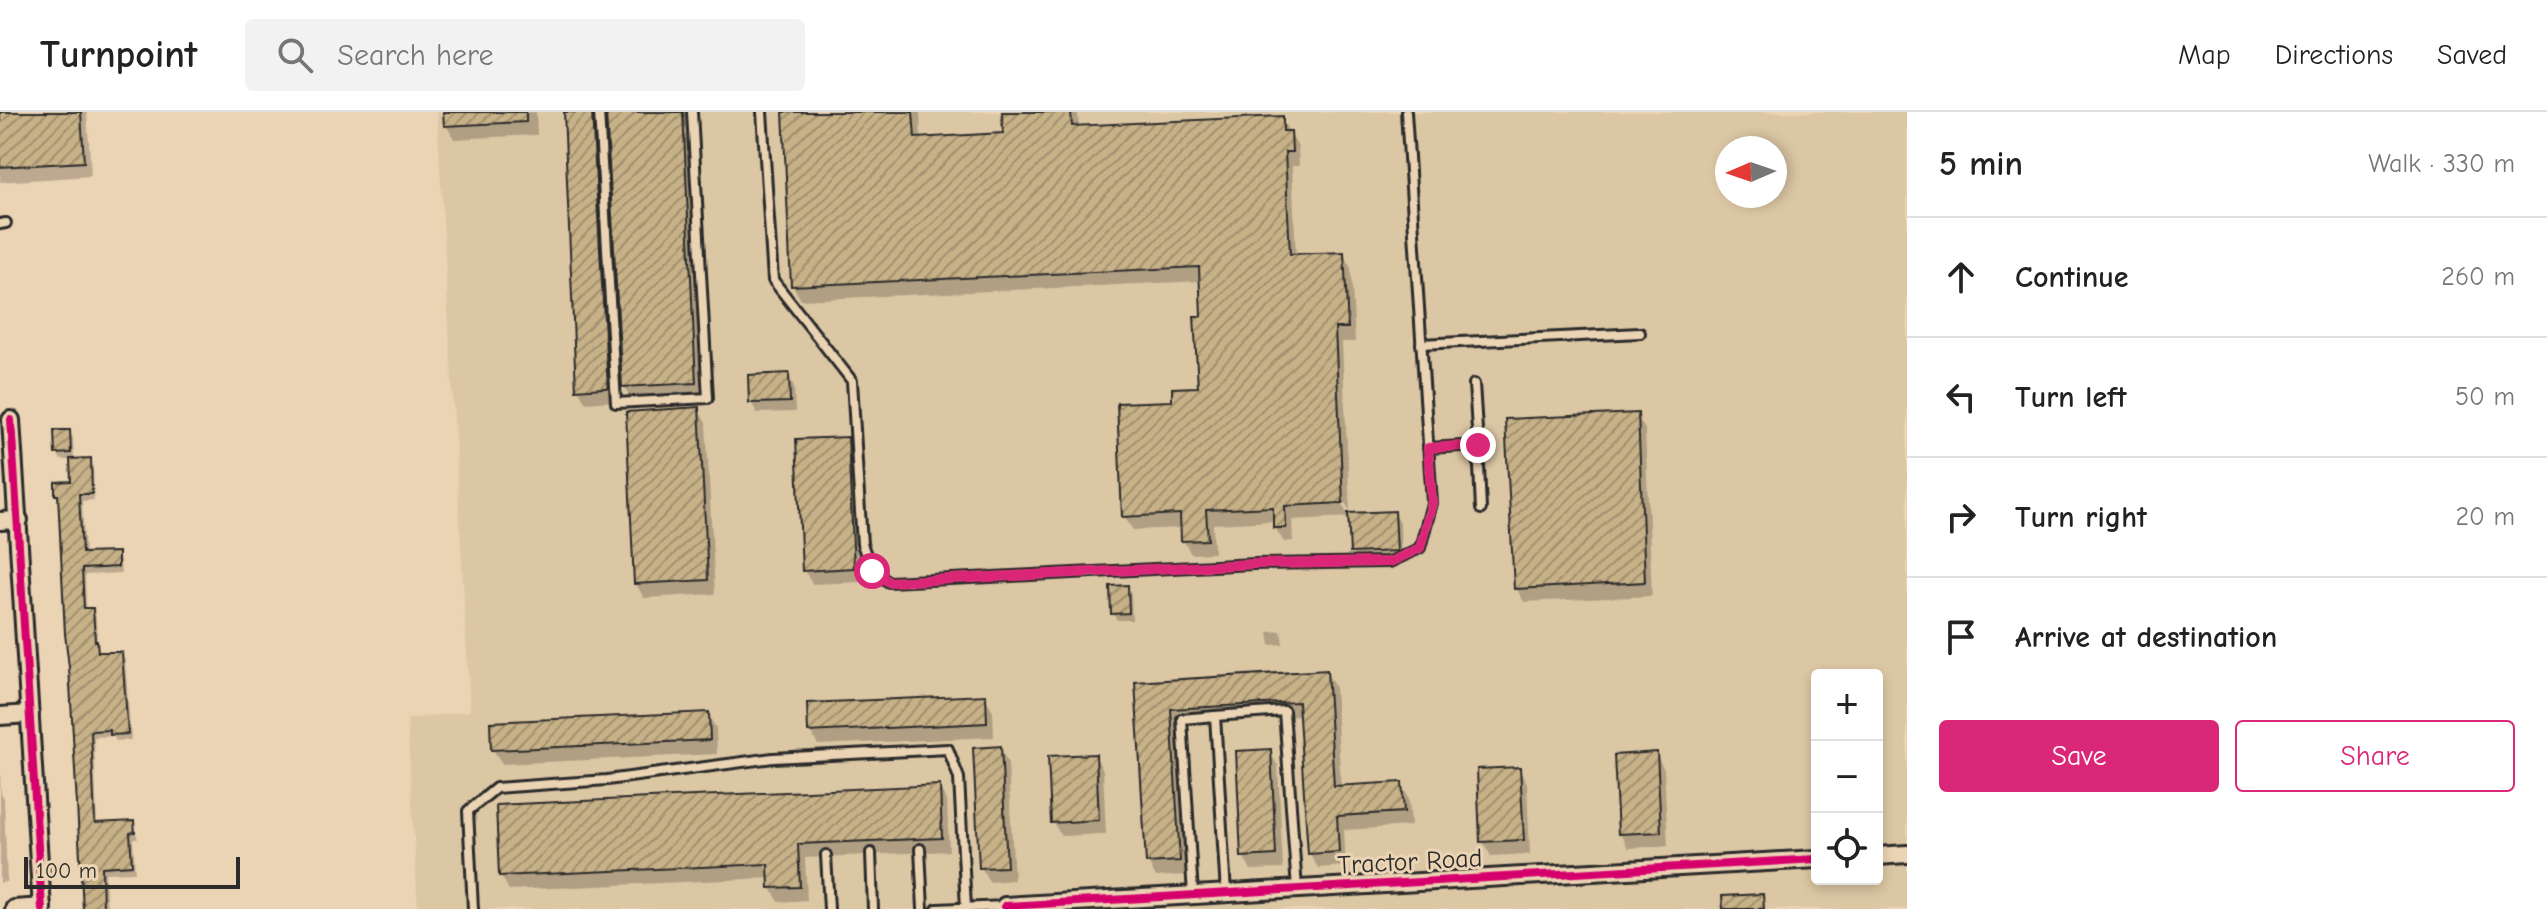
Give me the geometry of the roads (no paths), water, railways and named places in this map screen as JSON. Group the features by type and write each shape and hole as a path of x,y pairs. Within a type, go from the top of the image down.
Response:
{"street":[{"path":"11,420 42,908 14,909"},
{"path":"0,521 19,520"},
{"path":"0,716 30,714"},
{"path":"1883,856 1907,854"},
{"name":"Tractor Road","path":"1005,906 1811,859"}],"lane":[{"path":"599,112 616,403 708,398 692,112"},
{"path":"762,112 773,280 852,381 862,544 872,571 889,582 1254,564 1390,562 1420,548 1432,503 1406,112"},
{"path":"1421,344 1640,333"},
{"path":"1474,384 1481,509"},
{"path":"1428,448 1478,445"},
{"path":"1193,895 1182,719 1284,711 1297,889"},
{"path":"1215,716 1226,893"},
{"path":"473,909 468,811 496,788 607,780 773,758 948,749 959,778 966,908"},
{"path":"920,849 923,909"},
{"path":"871,853 873,909"},
{"path":"826,855 829,909"},
{"path":"937,909 1005,906"}]}
